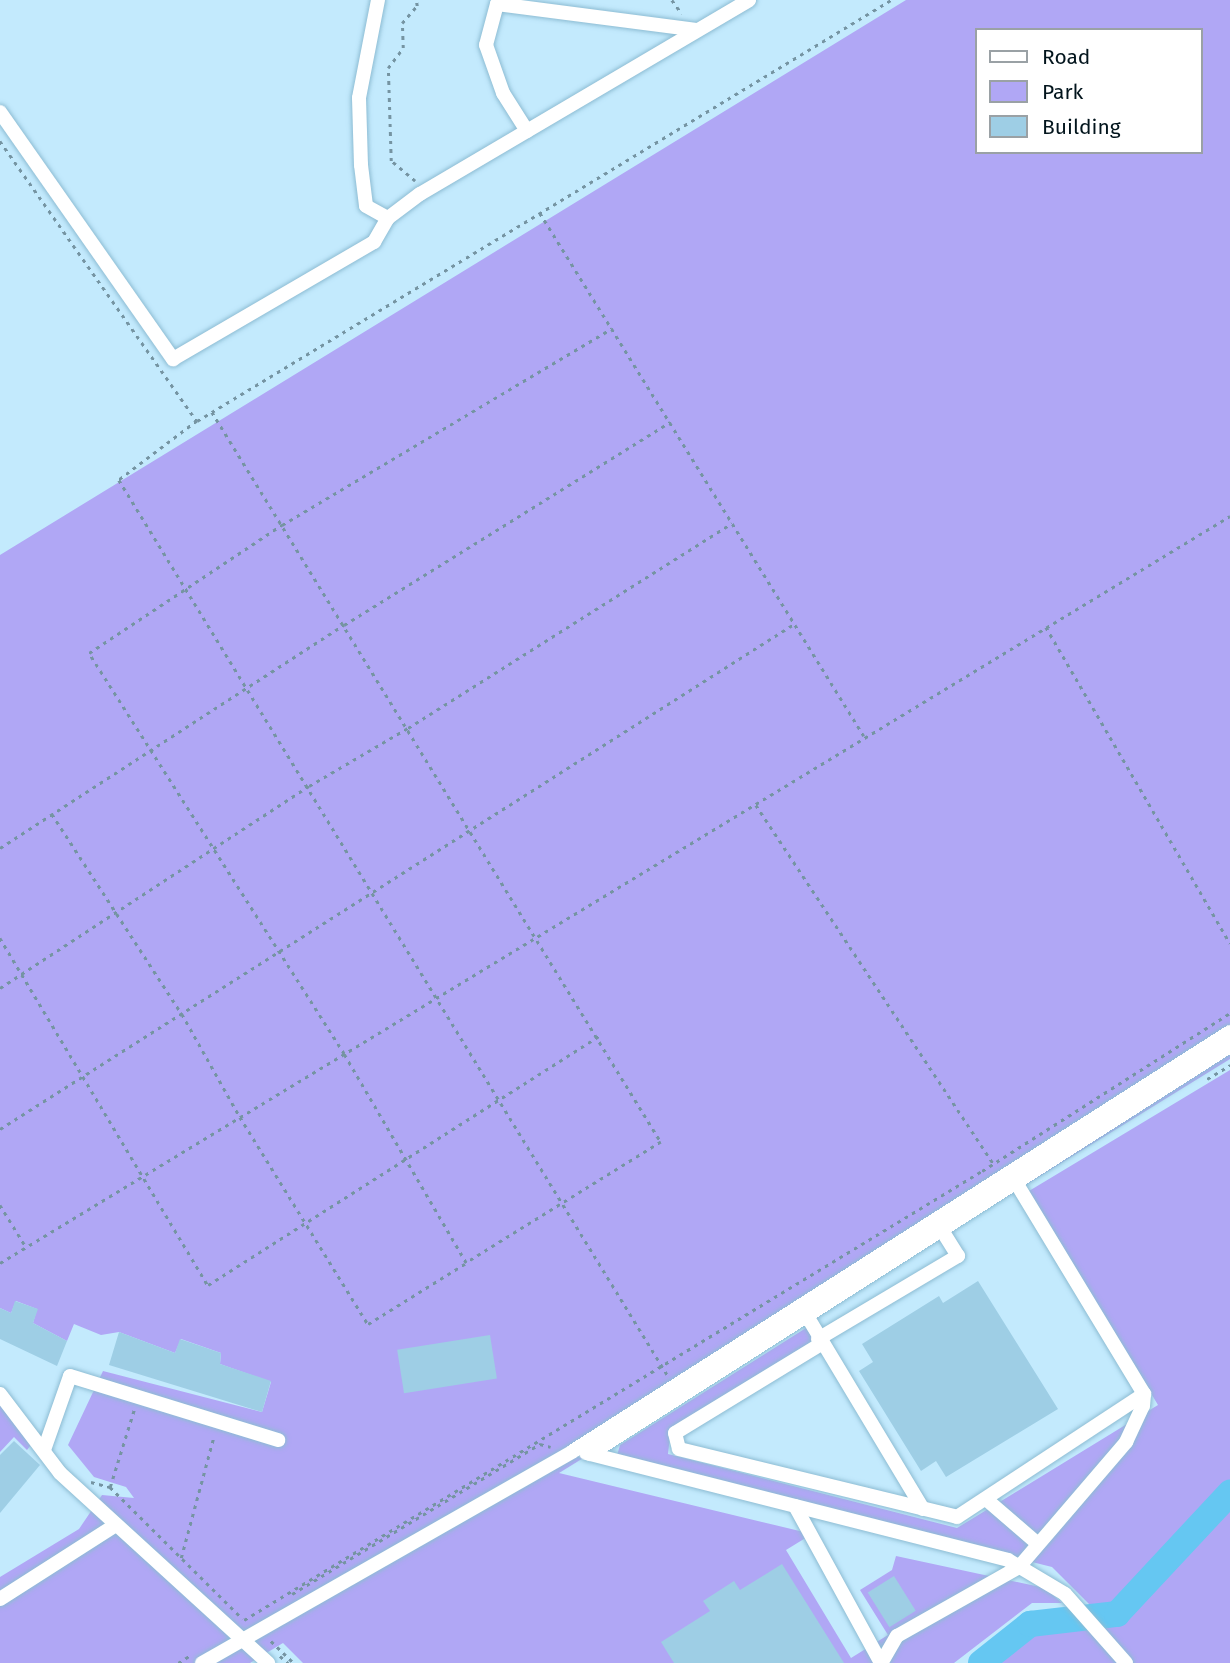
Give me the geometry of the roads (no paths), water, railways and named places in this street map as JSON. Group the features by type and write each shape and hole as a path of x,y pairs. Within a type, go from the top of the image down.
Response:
{"street":[{"path":"378,0 359,98 361,164 366,206 388,218"},
{"path":"0,112 173,359 374,242 388,218 527,131 748,0"},
{"path":"527,131 503,93 486,45 497,4 696,30"},
{"path":"201,1656 246,1628 571,1452 674,1388 997,1170 1230,1031"},
{"path":"590,1454 1230,1046"},
{"path":"882,1662 897,1636 1019,1567 1126,1442 1143,1406 1144,1394 1016,1183"},
{"path":"942,1230 958,1256 675,1433 678,1449 957,1517 987,1500 1144,1394"},
{"path":"807,1316 820,1342 923,1509"},
{"path":"44,1450 70,1376 278,1440"},
{"path":"0,1394 60,1473 114,1527 246,1628 268,1663"},
{"path":"571,1452 590,1454 795,1506 1019,1567 1065,1594 1126,1663"},
{"path":"987,1500 1038,1544"},
{"path":"795,1506 882,1662"},
{"path":"0,1599 114,1527"}],"waterway":[{"path":"981,1663 1030,1624 1117,1614 1230,1493"}]}
